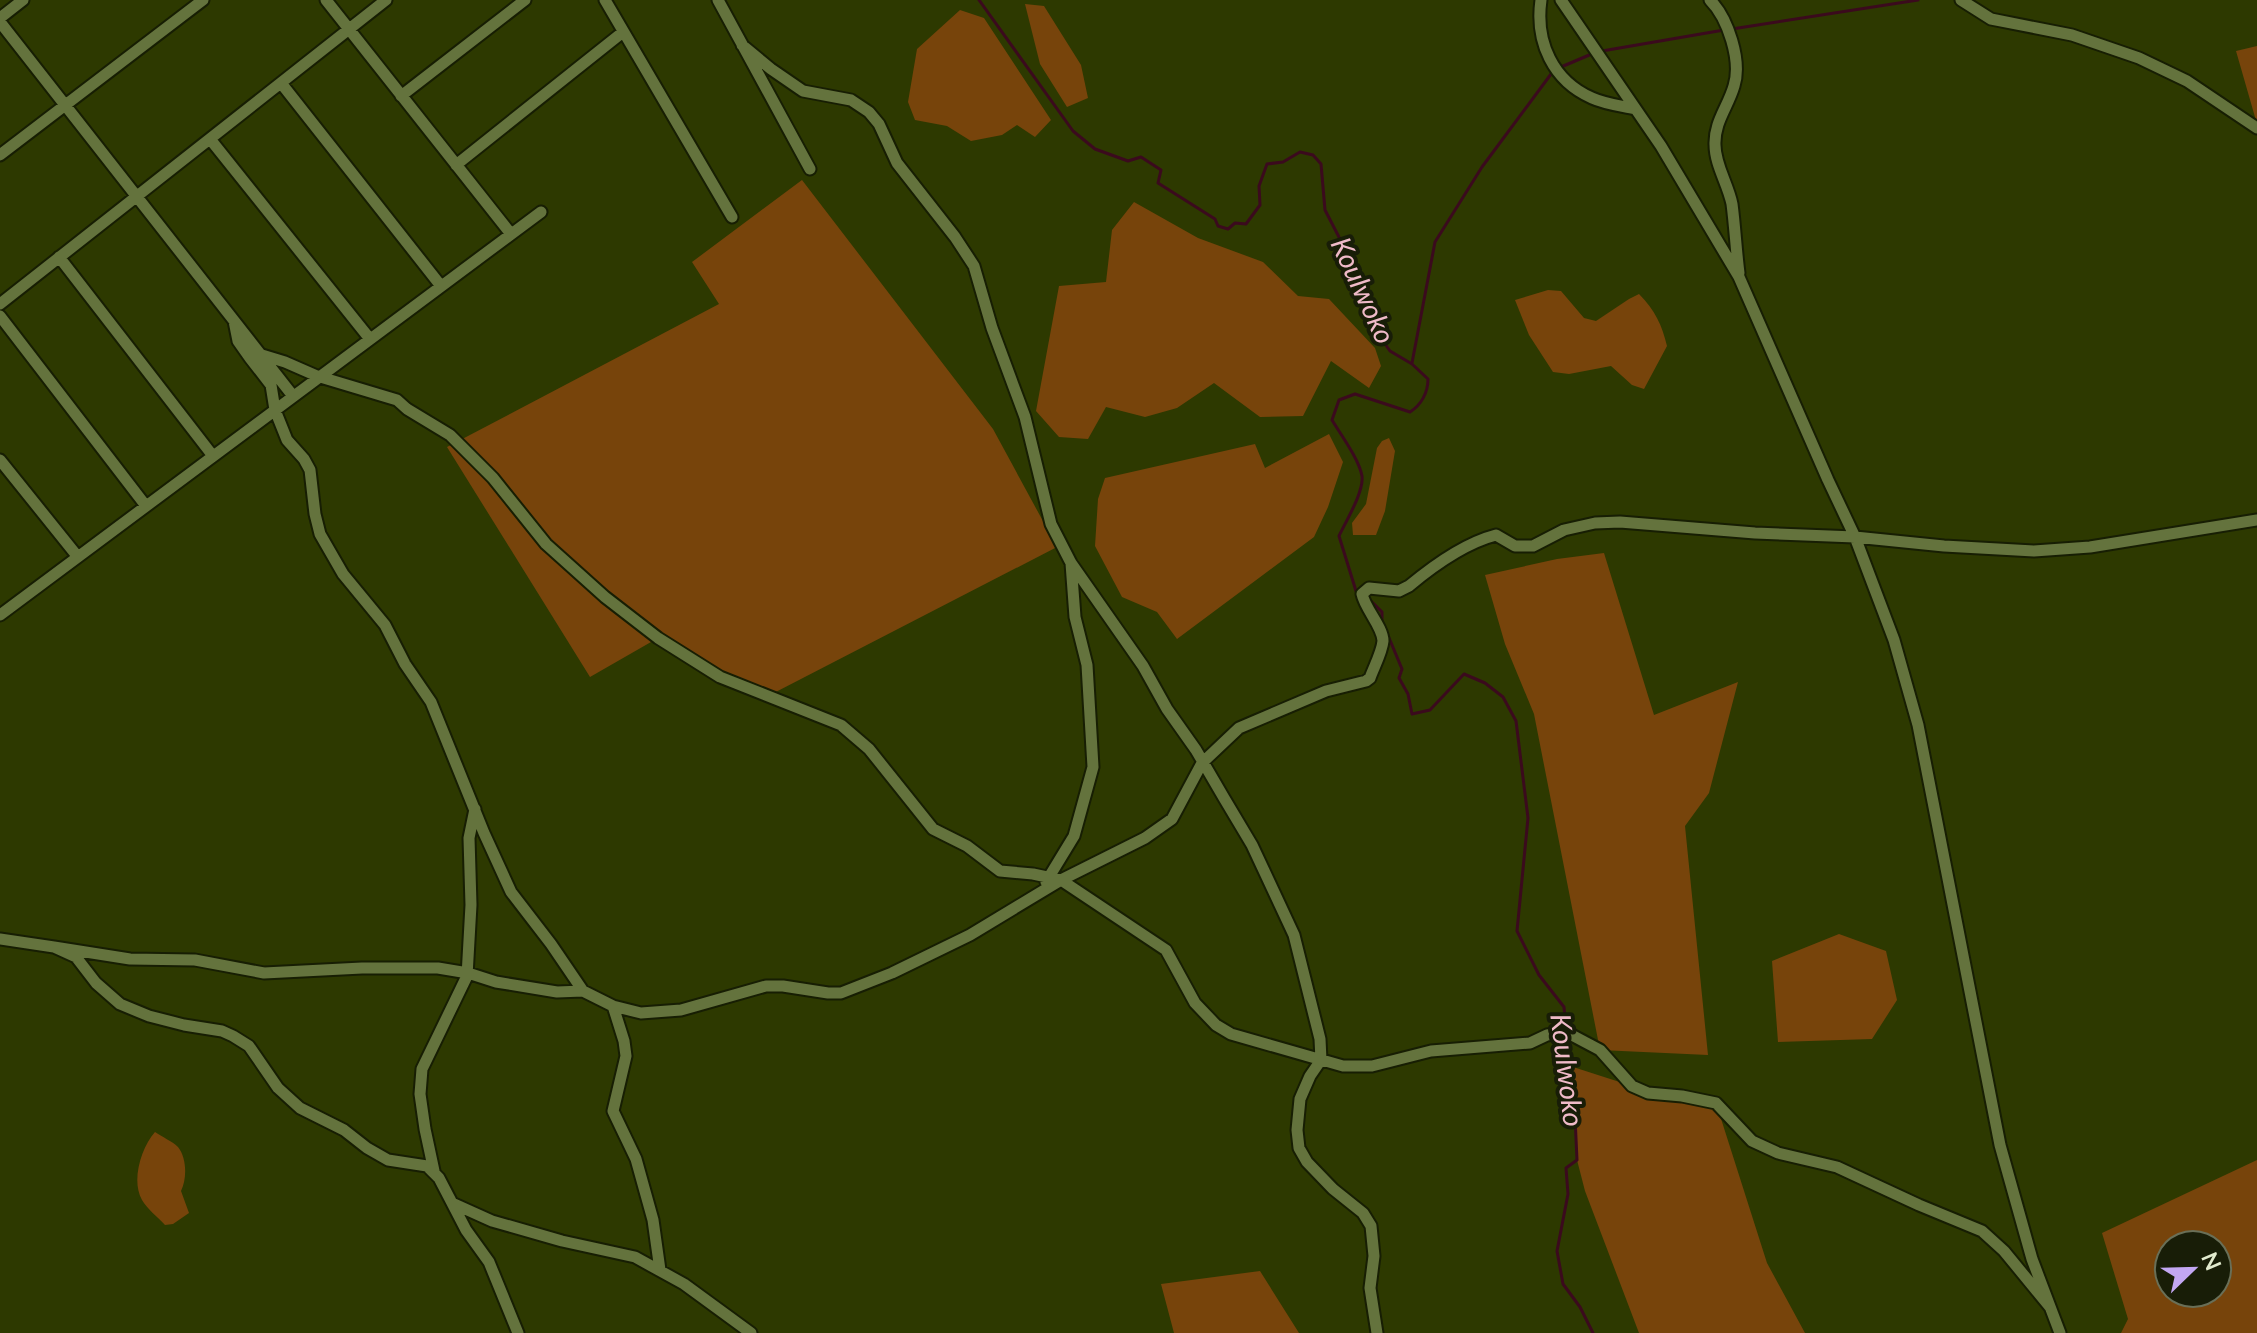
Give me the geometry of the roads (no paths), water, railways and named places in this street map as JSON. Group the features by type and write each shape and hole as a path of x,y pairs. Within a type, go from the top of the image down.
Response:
{"street":[{"path":"23,0 0,20 293,396"},
{"path":"0,155 203,0"},
{"path":"326,0 511,234"},
{"path":"0,304 386,0"},
{"path":"401,96 525,0"},
{"path":"605,0 732,217"},
{"path":"718,0 810,169"},
{"path":"1541,0 1540,30 1545,52 1568,85 1594,99 1635,109"},
{"path":"1561,0 1661,146 1739,277 1855,537 1894,640 1918,725 2000,1145 2032,1259 2060,1333"},
{"path":"1710,0 1719,8 1728,29 1737,67 1735,86 1715,130 1715,149 1731,203 1739,277"},
{"path":"1961,0 1991,19 2072,35 2139,58 2187,81 2257,128"},
{"path":"456,165 623,32"},
{"path":"742,45 803,91 851,100 869,112 879,124 897,163 974,266 992,328 1025,417 1051,524 1071,563 1143,666 1252,845 1294,935 1320,1039 1321,1060 1300,1099 1299,1148 1307,1162 1333,1189 1363,1213 1371,1226 1374,1256 1370,1288 1377,1333"},
{"path":"281,83 441,286"},
{"path":"210,139 370,339"},
{"path":"0,615 541,212"},
{"path":"59,257 213,456"},
{"path":"0,316 146,506"},
{"path":"234,321 238,341 271,385 275,410 287,440 310,470 320,534 343,574 385,625 405,664 431,702 511,892 583,991"},
{"path":"238,341 262,355 319,377 397,400 450,435 493,478 546,544 605,597 658,638 720,677 841,725 869,749 933,829 967,846 1000,871 1055,879 1166,950 1195,1003 1216,1025 1231,1034 1343,1066 1372,1066 1431,1051 1530,1043 1547,1035 1566,1032 1600,1050 1632,1086 1648,1093 1716,1103 1752,1141 1778,1153 1837,1167 1982,1231 2004,1251 2050,1307"},
{"path":"0,460 78,557"},
{"path":"0,939 130,959 195,960 264,973 438,968 557,992 583,991 613,1006 641,1013 681,1010 766,986 841,993 892,973 970,935 1040,893 1055,879 1145,838 1172,819 1202,763 1239,728 1326,691 1370,678 1383,642 1362,594 1369,588 1399,591 1484,538 1496,535 1515,546 1533,546 1564,530 1595,523 1620,522 2034,551 2090,547 2257,520"},
{"path":"1055,879 1074,836 1093,767 1087,665 1075,617 1071,563"},
{"path":"475,809 469,838 471,905 468,973 422,1069 420,1094 434,1172 466,1230 489,1262 518,1333"},
{"path":"54,947 76,957 96,983 120,1004 149,1016 233,1036 249,1046 278,1088 300,1108 344,1130 388,1160 421,1163 434,1172"},
{"path":"613,1006 626,1056 613,1111 636,1159 653,1220 660,1270"},
{"path":"452,1203 492,1221 635,1257 684,1284 751,1333"}],"waterway":[{"name":"Koulwoko","path":"979,0 1073,131 1095,149 1128,161 1141,157 1161,170 1158,183 1215,219 1218,226 1228,229 1235,223 1246,224 1260,205 1259,186 1267,164 1283,162 1300,152 1313,155 1321,164 1325,210 1356,270 1378,334 1390,351 1412,364 1428,379 1423,398 1410,412 1355,394 1339,400 1332,420 1354,455 1362,476 1357,498 1339,536 1359,593"},
{"path":"1732,29 1918,0"},
{"path":"1602,51 1724,30"},
{"path":"1561,67 1594,53"},
{"path":"1412,363 1435,242 1482,167 1554,70"},
{"name":"Koulwoko","path":"1369,599 1382,612 1382,622"},
{"name":"Koulwoko","path":"1387,633 1402,669 1399,678 1408,694 1412,714 1430,710 1464,674 1485,683 1503,697 1516,721 1528,818 1517,931 1539,975 1564,1007 1566,1028"},
{"name":"Koulwoko","path":"1567,1036 1577,1160 1566,1168 1568,1194 1557,1251 1563,1284 1580,1307 1593,1333"}]}
